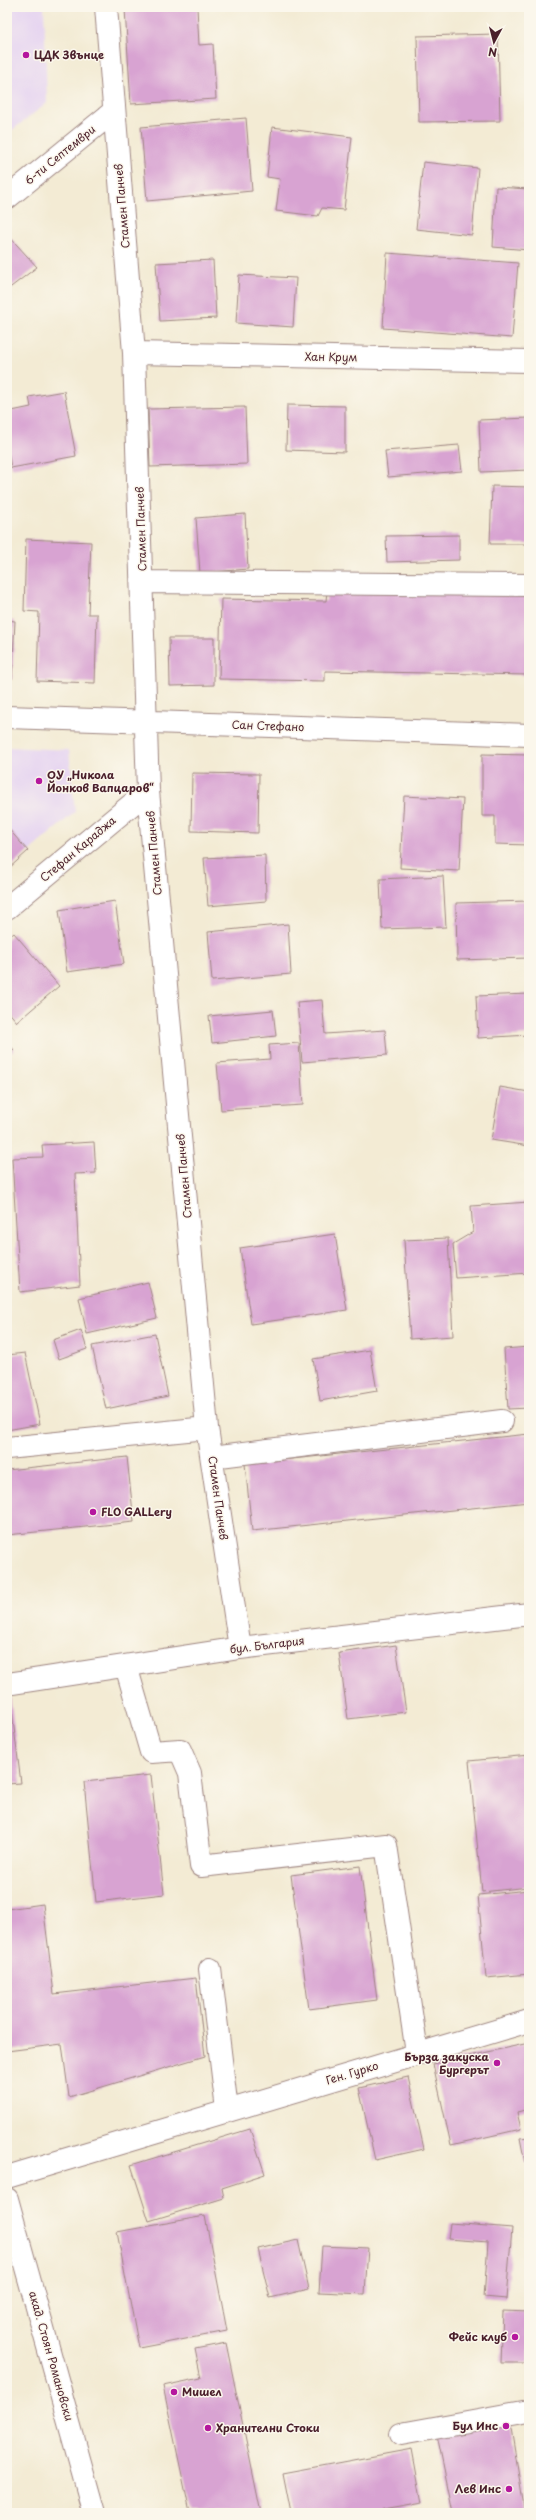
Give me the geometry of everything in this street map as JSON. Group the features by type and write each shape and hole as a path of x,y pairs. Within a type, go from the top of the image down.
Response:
{"street":[{"name":"Стамен Панчев","path":"106,7 134,353 143,582 144,722 148,791 207,1428 240,1648"},
{"name":"6-ти Септември","path":"7,198 114,111"},
{"name":"Хан Крум","path":"134,353 529,361"},
{"path":"143,582 529,585"},
{"name":"Сан Стефано","path":"7,717 529,735"},
{"name":"Стефан Караджа","path":"7,908 148,791"},
{"path":"212,1457 502,1421"},
{"path":"7,1448 207,1428"},
{"name":"бул. България","path":"7,1684 240,1648 529,1614"},
{"path":"126,1666 151,1752 180,1750 190,1773 201,1866 386,1845 417,2053"},
{"path":"210,1969 228,2110"},
{"name":"Ген. Гурко","path":"7,2178 174,2126 529,2021"},
{"name":"акад. Стоян Романовски","path":"7,2199 94,2513"},
{"path":"401,2434 529,2411"}],"shaded area":[{"name":"ЦДК Звънце","path":"7,7 44,7 47,103 7,134"},
{"name":"ОУ „Никола Йонков Вапцаров“","path":"7,747 69,750 75,812 7,870"}],"building":[{"path":"150,7 197,7 199,45 213,44 216,99 131,104 125,9"},
{"path":"498,34 500,121 419,122 417,36"},
{"path":"246,118 252,191 147,201 141,127"},
{"path":"272,127 352,137 344,210 322,208 318,216 276,211 280,179 267,177"},
{"path":"423,162 478,168 472,235 416,229"},
{"path":"496,187 529,189 529,250 493,247"},
{"path":"7,234 37,267 7,290"},
{"path":"387,253 518,263 512,338 383,328"},
{"path":"213,260 216,318 160,321 156,263"},
{"path":"239,275 296,278 293,327 236,323"},
{"path":"64,391 76,456 11,468 7,445 7,412 31,407 29,397"},
{"path":"287,405 345,406 345,452 286,450"},
{"path":"245,407 247,464 150,467 148,409"},
{"path":"529,418 529,470 481,472 479,420"},
{"path":"459,445 462,471 388,477 385,451"},
{"path":"492,486 529,487 529,544 490,544"},
{"path":"245,514 248,569 200,573 196,518"},
{"path":"459,535 459,560 387,562 386,536"},
{"path":"26,539 91,542 88,614 97,614 95,683 37,681 39,612 24,611"},
{"path":"529,590 529,675 325,671 325,681 219,679 221,599 326,601 327,591"},
{"path":"7,620 15,621 12,679 7,678"},
{"path":"169,638 214,638 214,685 170,686"},
{"path":"482,754 529,755 529,845 495,844 495,816 482,816"},
{"path":"192,773 259,774 258,833 191,831"},
{"path":"404,796 463,799 459,871 400,868"},
{"path":"7,827 28,851 7,870"},
{"path":"265,855 266,901 208,906 204,858"},
{"path":"443,876 446,927 382,929 380,879"},
{"path":"115,901 124,964 67,972 59,910"},
{"path":"529,901 529,958 457,960 456,903"},
{"path":"288,924 291,974 212,981 208,932"},
{"path":"14,933 59,986 17,1022 7,1010 7,939"},
{"path":"529,994 529,1035 478,1038 476,996"},
{"path":"322,1000 325,1034 385,1030 387,1055 302,1062 297,1002"},
{"path":"273,1010 276,1036 212,1043 209,1016"},
{"path":"7,1042 14,1050 7,1056"},
{"path":"299,1043 303,1105 221,1110 217,1063 270,1059 269,1045"},
{"path":"500,1087 529,1092 529,1146 491,1140"},
{"path":"94,1142 96,1173 75,1174 80,1285 20,1292 12,1158 43,1157 42,1145"},
{"path":"529,1202 529,1273 456,1278 453,1244 473,1232 471,1206"},
{"path":"335,1234 347,1310 251,1324 240,1248"},
{"path":"448,1238 453,1336 410,1339 404,1240"},
{"path":"148,1282 157,1318 87,1334 79,1298"},
{"path":"81,1330 87,1349 59,1359 53,1340"},
{"path":"155,1334 168,1396 106,1409 92,1346"},
{"path":"529,1347 529,1408 508,1409 504,1349"},
{"path":"370,1350 377,1391 320,1401 313,1359"},
{"path":"25,1353 40,1424 7,1430 7,1355"},
{"path":"529,1434 529,1502 252,1531 245,1464"},
{"path":"127,1457 134,1522 7,1535 7,1470"},
{"path":"396,1645 406,1712 348,1719 339,1653"},
{"path":"7,1696 10,1696 21,1783 7,1784"},
{"path":"529,1755 529,1887 482,1892 469,1761"},
{"path":"151,1775 164,1894 96,1902 84,1782"},
{"path":"360,1866 377,2000 309,2009 291,1875"},
{"path":"529,1890 529,1974 486,1978 478,1895"},
{"path":"43,1904 54,1994 196,1978 205,2056 69,2097 62,2044 7,2051 7,1909"},
{"path":"529,2043 529,2109 517,2112 521,2129 451,2145 433,2064"},
{"path":"408,2077 424,2149 375,2160 359,2088"},
{"path":"250,2129 265,2174 222,2188 224,2198 149,2221 131,2165"},
{"path":"529,2137 529,2163 525,2163 520,2138"},
{"path":"205,2216 227,2331 139,2348 117,2232"},
{"path":"450,2223 512,2228 506,2299 484,2297 488,2242 448,2239"},
{"path":"298,2240 309,2289 270,2298 258,2249"},
{"path":"322,2246 368,2248 365,2294 319,2292"},
{"name":"Фейс клуб","path":"503,2311 529,2312 529,2363 501,2363"},
{"path":"226,2343 261,2513 190,2513 163,2386 201,2378 195,2349"},
{"path":"509,2416 525,2513 453,2513 436,2431"},
{"path":"412,2449 422,2503 366,2513 291,2513 283,2473"}],"place":[{"name":"ЦДК Звънце","path":"26,55"},
{"name":"ОУ „Никола Йонков Вапцаров“","path":"39,781"},
{"name":"FLO GALLery","path":"93,1512"},
{"name":"Бърза закуска Бургерът","path":"497,2063"},
{"name":"Фейс клуб","path":"515,2337"},
{"name":"Мишел","path":"174,2392"},
{"name":"Бул Инс","path":"506,2426"},
{"name":"Хранителни Стоки","path":"208,2428"},
{"name":"Лев Инс","path":"509,2489"}]}
